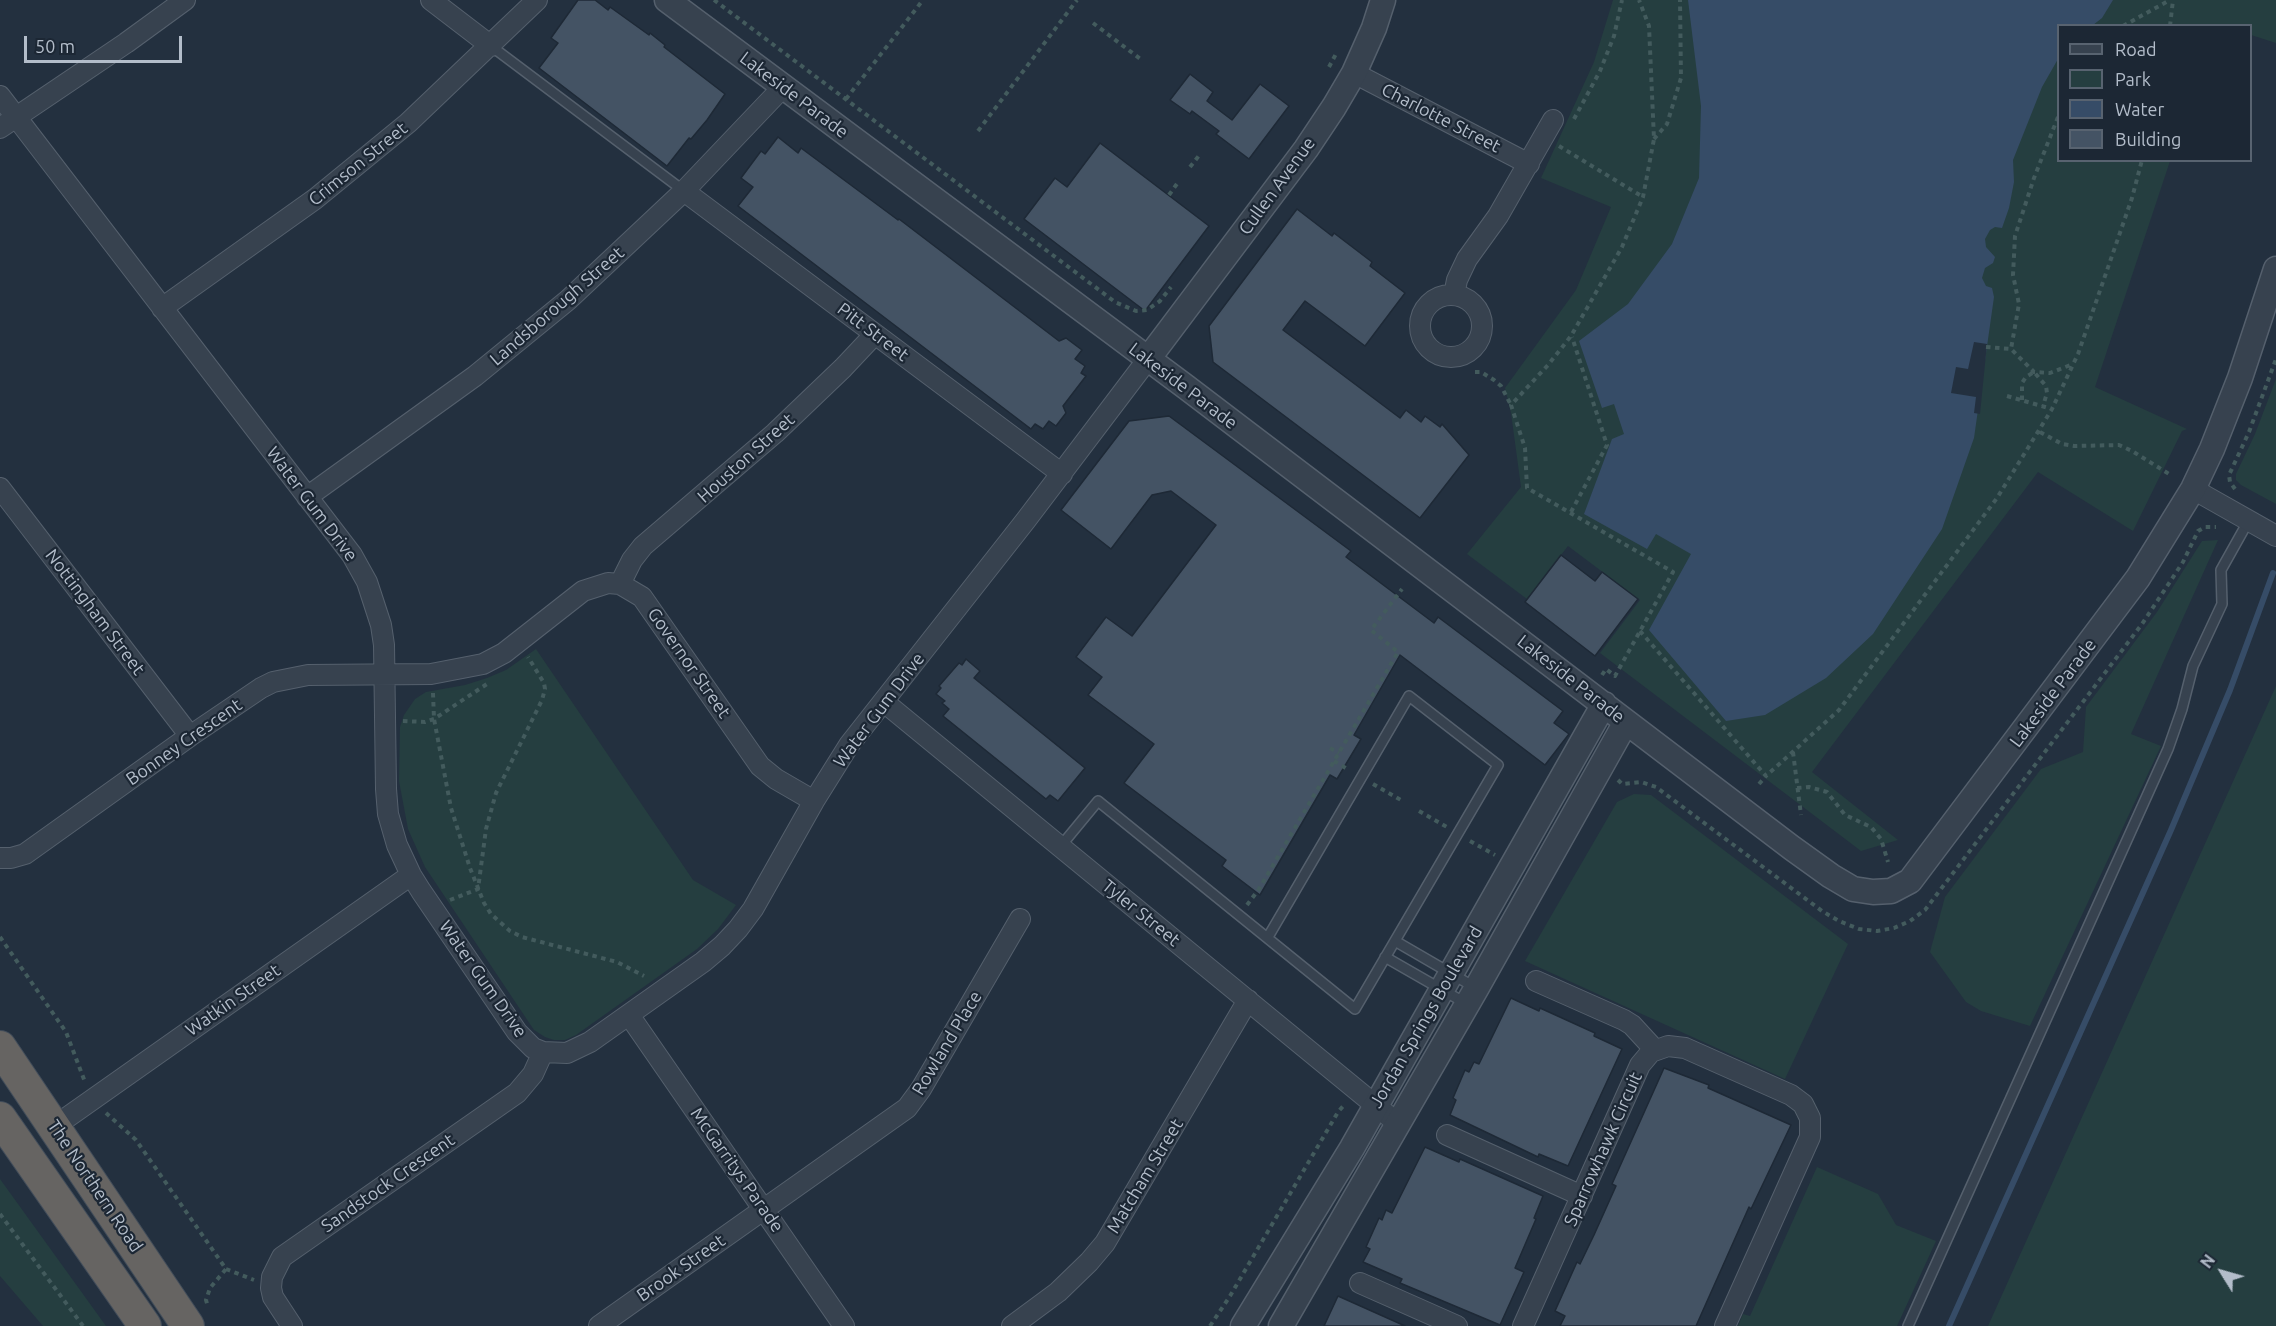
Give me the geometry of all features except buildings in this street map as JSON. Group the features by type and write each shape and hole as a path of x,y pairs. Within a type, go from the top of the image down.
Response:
{"highway":[{"name":"The Northern Road","path":"0,1047 55,1126 198,1318"},
{"name":"The Northern Road","path":"0,1118 146,1326"}],"street":[{"path":"8,123 126,44 185,0"},
{"path":"431,0 491,46"},
{"name":"Crimson Street","path":"162,308 315,198 408,123 537,0"},
{"name":"Lakeside Parade","path":"667,0 1148,359 1831,876 1853,889 1873,892 1891,891 1910,881 2138,578 2193,489 2232,399 2276,269"},
{"name":"Cullen Avenue","path":"1148,359 1306,149 1354,73 1374,28 1383,0"},
{"name":"Charlotte Street","path":"1354,73 1529,164"},
{"name":"Landsborough Street","path":"307,497 425,413 515,343 617,256 684,191 783,87"},
{"name":"Water Gum Drive","path":"0,96 8,123 162,308 352,555 367,582 381,626 384,645 384,733 388,814 398,845 411,875 517,1032 533,1048 543,1052 567,1053 578,1050 703,962 738,929 753,909 814,801 849,745 1062,474 1148,359"},
{"path":"1454,295 1457,280 1467,258 1498,216 1529,164 1562,127"},
{"name":"Pitt Street","path":"684,191 1062,474"},
{"name":"Houston Street","path":"620,584 632,560 643,546 775,434 875,334"},
{"name":"Nottingham Street","path":"0,488 190,736"},
{"path":"2193,489 2276,536"},
{"path":"385,674 431,674 483,664 504,653 583,591 602,584 620,584"},
{"name":"Governor Street","path":"620,584 642,597 650,606 760,766 776,779 814,801"},
{"name":"Bonney Crescent","path":"0,858 12,858 25,854 190,736 273,682 308,675 385,674"},
{"name":"Tyler Street","path":"884,702 1397,1123"},
{"name":"Jordan Springs Boulevard","path":"1243,1326 1376,1105 1604,705"},
{"name":"Jordan Springs Boulevard","path":"1281,1326 1626,722"},
{"name":"Watkin Street","path":"55,1126 411,875"},
{"name":"Rowland Place","path":"764,1210 907,1108 921,1089 1020,920"},
{"path":"1536,981 1624,1020 1632,1025 1656,1050 1668,1046 1685,1048 1791,1095 1803,1104 1810,1118 1808,1143 1725,1326"},
{"name":"Matcham Street","path":"1012,1326 1058,1292 1105,1243 1248,1000"},
{"name":"McGarritys Parade","path":"629,1015 844,1326"},
{"name":"Sparrowhawk Circuit","path":"1523,1326 1640,1065 1656,1050"},
{"name":"Sandstock Crescent","path":"292,1326 273,1297 271,1288 272,1276 282,1257 517,1093 533,1074 543,1052"},
{"path":"1447,1135 1582,1196"},
{"name":"Brook Street","path":"599,1326 764,1210"},
{"path":"1360,1283 1457,1326"}],"lane":[{"path":"491,46 684,191"},
{"path":"1908,1326 2168,749 2193,666 2222,604 2221,570 2249,520"},
{"path":"1060,847 1098,801 1355,1009 1498,765 1409,696 1268,937"},
{"path":"1395,941 1446,982 1471,996"},
{"path":"1385,957 1446,982 1471,996"}],"path":[{"path":"714,0 1115,302 1136,310 1150,312 1177,280"},
{"path":"846,99 923,0"},
{"path":"978,131 1077,0"},
{"path":"1622,0 1614,36 1600,71 1562,127 1557,145 1643,197"},
{"path":"1511,405 1571,336 1622,247 1643,197 1654,139 1649,26 1639,0"},
{"path":"1654,139 1667,124 1681,78 1680,0"},
{"path":"2127,24 2172,0"},
{"path":"2170,24 2172,0"},
{"path":"1093,23 1143,61"},
{"path":"1327,72 1338,48"},
{"path":"2011,349 2019,303 2013,275 2015,236 2034,178 2057,120"},
{"path":"1190,167 1201,153"},
{"path":"1759,784 1839,710 1997,498 2040,432 2073,364 2132,198 2141,162"},
{"path":"1168,195 1179,181"},
{"path":"1571,336 1606,445 1571,513"},
{"path":"1986,347 2011,349 2034,372 2046,386 2047,393 2043,406"},
{"path":"2243,493 2234,488 2229,475 2249,432 2276,359"},
{"path":"2022,400 2022,383 2026,376 2034,372 2050,373 2073,364"},
{"path":"1475,372 1482,372 1501,386 1511,405 1525,448 1527,488 1673,572 1615,676 1606,669 1601,677"},
{"path":"2007,396 2052,409"},
{"path":"2040,432 2062,444 2074,446 2119,445 2169,474"},
{"path":"1622,784 1641,782 1656,787 1821,911 1839,921 1877,931 1894,928 1910,921 1925,909 1944,886 2160,598 2183,562 2198,531 2213,526 2222,530"},
{"path":"1246,906 1259,889 1398,651 1371,630 1402,589"},
{"path":"1640,631 1766,776"},
{"path":"478,889 486,829 496,793 542,700 545,689 541,676 528,657 519,663"},
{"path":"401,721 425,722 434,719 490,681"},
{"path":"432,690 434,719 451,808 478,889 490,914 510,931 536,942 617,962 644,976"},
{"path":"1330,748 1338,753"},
{"path":"1793,752 1801,815"},
{"path":"1334,761 1353,772"},
{"path":"1371,782 1401,800"},
{"path":"1797,788 1809,787 1827,792 1845,815 1871,827 1881,839 1888,862"},
{"path":"1419,811 1447,828"},
{"path":"1467,839 1489,852"},
{"path":"445,903 478,889"},
{"path":"0,937 66,1032 87,1084"},
{"path":"1210,1326 1338,1112 1349,1100"},
{"path":"103,1109 136,1140 226,1269 260,1283"},
{"path":"0,1214 83,1326"},
{"path":"198,1318 210,1288 226,1269"}],"green space":[{"path":"1613,0 2276,0 2276,43 2252,35 2252,24 2057,24 2057,162 2170,162 2095,387 2187,429 2182,431 2133,531 2038,472 1812,772 1898,840 1861,851 1600,653 1640,600 1568,546 1527,599 1467,554 1521,487 1511,413 1505,388 1576,290 1611,207 1541,178 1594,62"},
{"path":"2276,379 2276,504 2241,485 2236,480 2236,474 2255,434"},
{"path":"2218,540 2131,734 2161,746 2030,1026 1981,1011 1966,1002 1930,952 1945,897 2041,769 2083,752 2086,707 2157,612 2202,541"},
{"path":"536,649 693,880 736,905 718,929 697,949 576,1035 565,1040 554,1040 534,1030 425,867 408,829 399,781 400,727 404,715 415,699 426,692 465,685 487,678 506,670"},
{"path":"2276,686 2276,1326 1988,1326"},
{"path":"1634,794 1651,795 1848,944 1785,1079 1525,961 1617,802"},
{"path":"1817,1167 1878,1194 1896,1225 1936,1241 1897,1326 1738,1326 1743,1314 1750,1316"},
{"path":"0,1179 106,1326 43,1326 0,1276"}],"water":[{"path":"1688,0 2113,0 2102,18 2094,24 2057,24 2057,61 2042,87 2013,160 2014,182 2009,208 2002,228 1995,227 1990,230 1985,239 1986,247 1995,257 1993,263 1985,268 1982,278 1986,286 1992,288 1994,297 1974,438 1942,529 1873,634 1826,678 1765,715 1726,721 1649,630 1691,554 1656,534 1647,549 1584,514 1612,439 1624,434 1614,404 1602,408 1579,341 1628,304 1672,244 1699,178 1701,106"}],"pier":[{"path":"1974,342 1987,344 1980,414 1974,413 1976,397 1951,393 1956,367 1968,369"}],"waterway":[{"path":"1949,1326 2171,830 2230,690 2273,573"}]}
